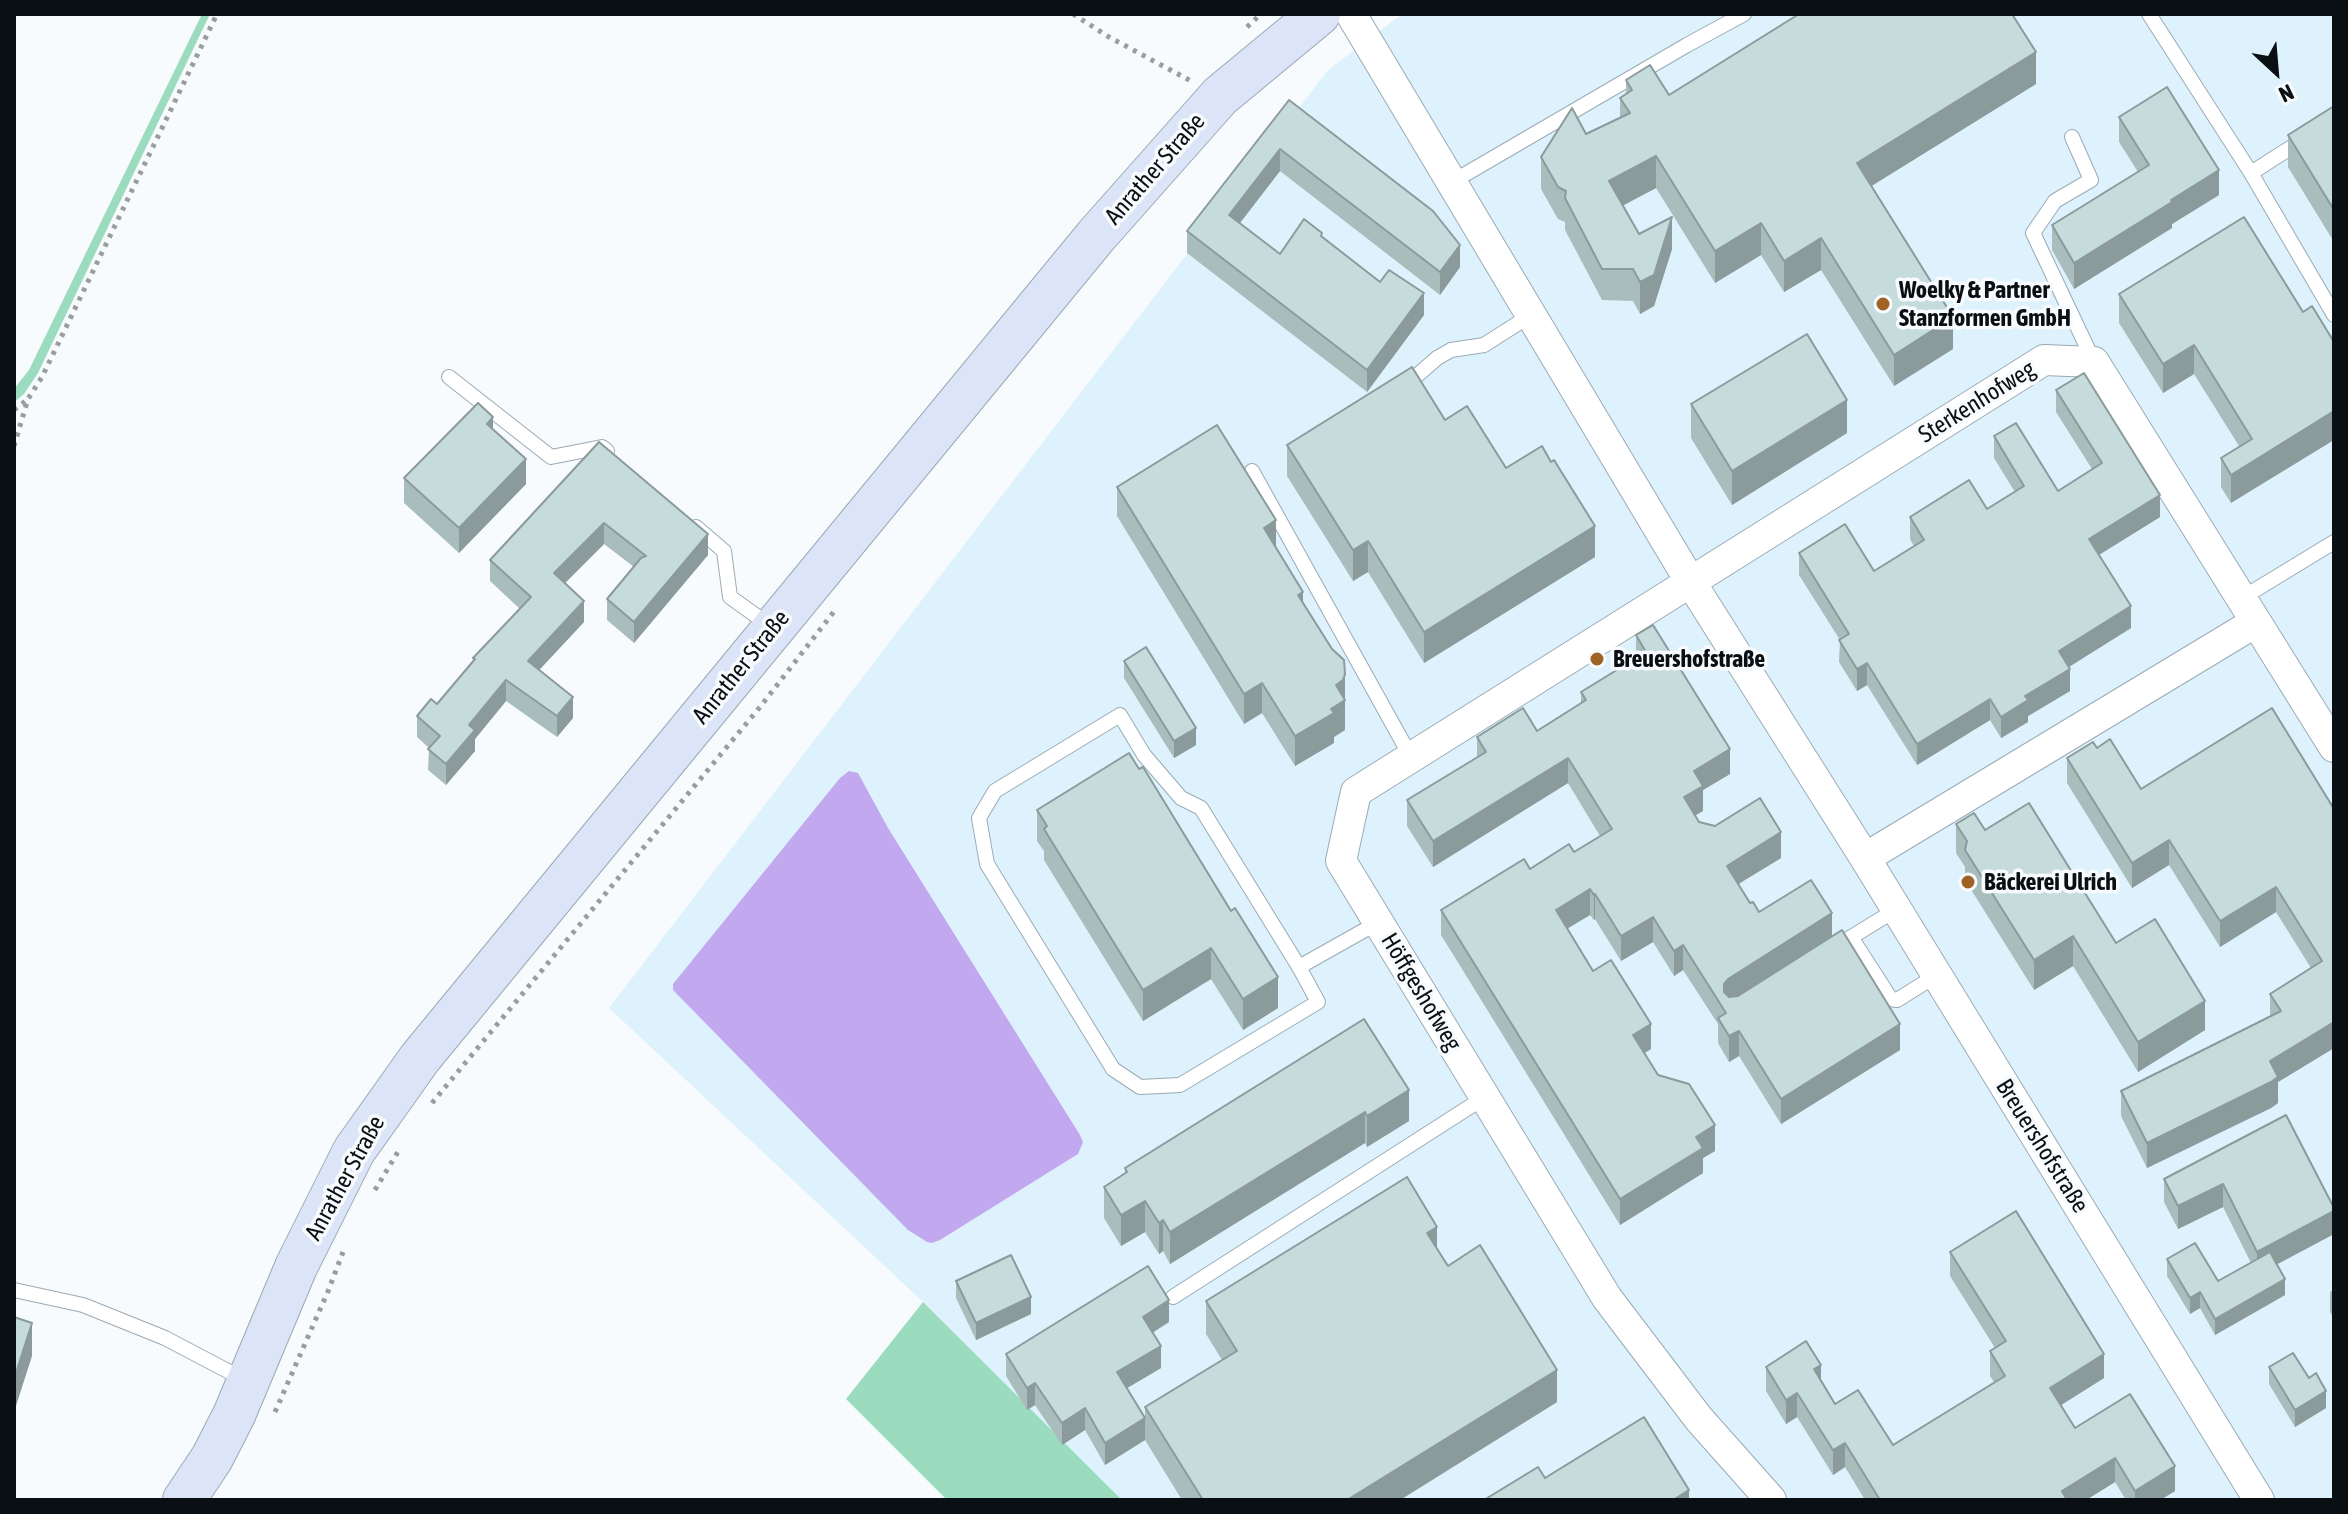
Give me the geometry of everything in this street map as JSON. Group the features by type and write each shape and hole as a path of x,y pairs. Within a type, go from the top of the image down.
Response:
{"main road":[{"name":"Anrather Straße","path":"184,1500 212,1458 234,1415 296,1267 354,1151 430,1045 1096,236 1220,96 1319,14"}],"street":[{"name":"Breuershofstraße","path":"1351,14 1690,581 1897,909 2259,1500"},
{"name":"Sterkenhofweg","path":"1690,581 2044,360 2094,362"},
{"path":"2094,362 2334,747"},
{"name":"Höffgeshofweg","path":"1690,581 1356,792 1341,861 1607,1298 1699,1419 1771,1500"},
{"path":"1865,858 2249,610"}],"lane":[{"path":"1452,182 1744,14"},
{"path":"2149,14 2251,173 2334,315"},
{"path":"2251,173 2334,120"},
{"path":"2072,137 2091,180 2055,201 2033,233 2094,362"},
{"path":"1401,390 1444,354 1484,345 1531,315"},
{"path":"449,377 551,457 602,447 613,457"},
{"path":"1252,471 1411,757"},
{"path":"680,513 724,551 730,597 774,628"},
{"path":"2249,610 2334,542"},
{"path":"1120,715 1144,755 1181,798 1201,808 1299,967 1318,1002 1180,1085 1140,1087 1113,1069 987,864 979,818 995,791 1120,715"},
{"path":"1825,954 1897,909"},
{"path":"1299,967 1379,922"},
{"path":"1851,937 1891,999 1897,1000 1937,975"},
{"path":"1173,1297 1485,1097"},
{"path":"14,1290 83,1305 165,1338 248,1382"}],"path":[{"path":"14,446 28,399 42,377 217,14"},
{"path":"1073,14 1109,37 1220,96"},
{"path":"14,410 28,399"},
{"path":"429,1108 760,707 839,604"},
{"path":"371,1197 404,1142"},
{"path":"273,1415 346,1245"}],"shaded area":[{"path":"1402,14 2334,14 2334,1500 1122,1500 923,1302 609,1008 1328,70"},
{"path":"849,771 858,773 888,828 1083,1142 1078,1154 932,1243 908,1230 673,990 673,984 840,778"}],"green space":[{"path":"202,14 210,14 38,373 24,394 14,402 14,389 29,370"},
{"path":"923,1302 1122,1500 947,1500 846,1399"}],"building":[{"path":"1799,14 2012,14 2036,52 1857,163 1953,317 1894,355 1821,238 1784,261 1761,223 1715,251 1656,156 1609,181 1639,234 1672,217 1654,275 1640,282 1633,269 1602,269 1565,198 1566,191 1558,187 1541,157 1572,108 1586,134 1630,113 1620,98 1632,90 1626,80 1650,65 1669,95"},
{"path":"2167,87 2219,170 2074,263 2052,225 2149,165 2119,117"},
{"path":"1289,100 1433,211 1460,245 1440,272 1280,149 1229,215 1280,254 1304,219 1380,282 1389,270 1424,293 1367,370 1187,231"},
{"path":"2334,106 2334,210 2288,135"},
{"path":"2244,217 2303,312 2312,306 2334,342 2334,411 2231,475 2221,458 2252,439 2194,345 2163,364 2119,294"},
{"path":"1807,334 1847,400 1732,471 1691,404"},
{"path":"1412,367 1445,420 1467,406 1506,468 1542,446 1595,526 1424,632 1368,541 1353,550 1287,445"},
{"path":"2084,373 2160,495 2089,539 2131,606 2059,651 2070,669 2025,696 2028,700 2001,717 1990,699 1917,744 1867,663 1857,669 1839,640 1849,634 1799,553 1845,524 1874,571 1924,540 1910,517 1969,480 1987,509 2024,486 1994,436 2016,423 2058,491 2102,463 2056,390"},
{"path":"478,403 493,417 487,424 526,459 459,528 404,478"},
{"path":"1217,425 1276,520 1264,528 1303,592 1298,595 1332,649 1344,660 1345,674 1336,685 1345,700 1331,709 1334,713 1295,736 1262,683 1244,694 1117,487"},
{"path":"599,442 708,534 634,622 607,599 646,556 604,523 554,573 584,601 528,661 573,697 557,716 506,680 469,725 475,730 446,764 428,749 440,736 417,716 431,699 437,704 473,658 531,597 490,560"},
{"path":"1653,625 1730,749 1694,771 1703,786 1684,797 1699,822 1715,826 1760,798 1781,832 1727,866 1750,903 1753,902 1759,912 1811,880 1832,913 1728,979 1724,992 1729,997 1738,996 1842,930 1900,1024 1781,1099 1739,1031 1729,1036 1718,1018 1726,1013 1683,945 1674,951 1653,917 1621,936 1590,889 1556,910 1593,971 1611,960 1651,1024 1633,1035 1658,1075 1689,1084 1715,1125 1696,1137 1703,1148 1620,1199 1441,910 1524,859 1530,869 1569,844 1574,852 1612,829 1568,758 1433,841 1407,800 1486,752 1477,737 1523,708 1537,731 1586,700 1581,692 1646,652 1636,635"},
{"path":"1146,647 1196,728 1174,741 1124,661"},
{"path":"2272,708 2334,809 2334,1022 2270,1061 2278,1077 2271,1082 2147,1143 2121,1091 2281,1011 2270,994 2322,961 2276,887 2220,921 2169,840 2132,863 2067,758 2093,742 2097,748 2110,739 2141,789"},
{"path":"1129,753 1139,769 1143,767 1231,911 1235,908 1278,977 1243,999 1211,948 1143,990 1044,829 1047,826 1037,810"},
{"path":"2029,803 2116,943 2155,919 2205,1001 2138,1042 2073,936 2034,960 1965,850 1967,841 1956,824 1974,813 1985,830"},
{"path":"1364,1019 1409,1090 1367,1116 1365,1112 1170,1232 1163,1220 1159,1223 1145,1201 1121,1215 1104,1187 1127,1172 1125,1168"},
{"path":"2286,1115 2334,1211 2257,1252 2223,1184 2178,1206 2164,1179"},
{"path":"1407,1177 1437,1227 1427,1233 1448,1266 1480,1245 1557,1370 1347,1500 1203,1500 1145,1407 1237,1351 1206,1301"},
{"path":"2016,1211 2104,1354 2050,1388 2075,1428 2130,1394 2175,1466 2135,1491 2115,1458 2062,1491 2067,1500 1880,1500 1845,1443 1833,1450 1797,1393 1786,1400 1766,1367 1806,1341 1821,1365 1814,1369 1835,1404 1858,1390 1893,1445 2005,1376 1990,1351 2006,1341 1950,1252"},
{"path":"2195,1243 2218,1281 2270,1252 2285,1279 2215,1319 2200,1292 2190,1298 2167,1259"},
{"path":"1011,1255 1031,1297 976,1323 956,1281"},
{"path":"1148,1266 1169,1300 1143,1317 1161,1346 1117,1372 1145,1418 1105,1443 1085,1408 1062,1423 1035,1383 1027,1388 1006,1354"},
{"path":"14,1317 32,1323 15,1376 14,1376"},
{"path":"2293,1353 2309,1378 2316,1373 2326,1391 2295,1410 2269,1367"},
{"path":"1644,1417 1689,1490 1673,1500 1484,1500 1538,1467 1545,1478"}],"place":[{"name":"Woelky & Partner Stanzformen GmbH","path":"1883,304"},
{"name":"Breuershofstraße","path":"1597,659"},
{"name":"Bäckerei Ulrich","path":"1968,882"}]}
